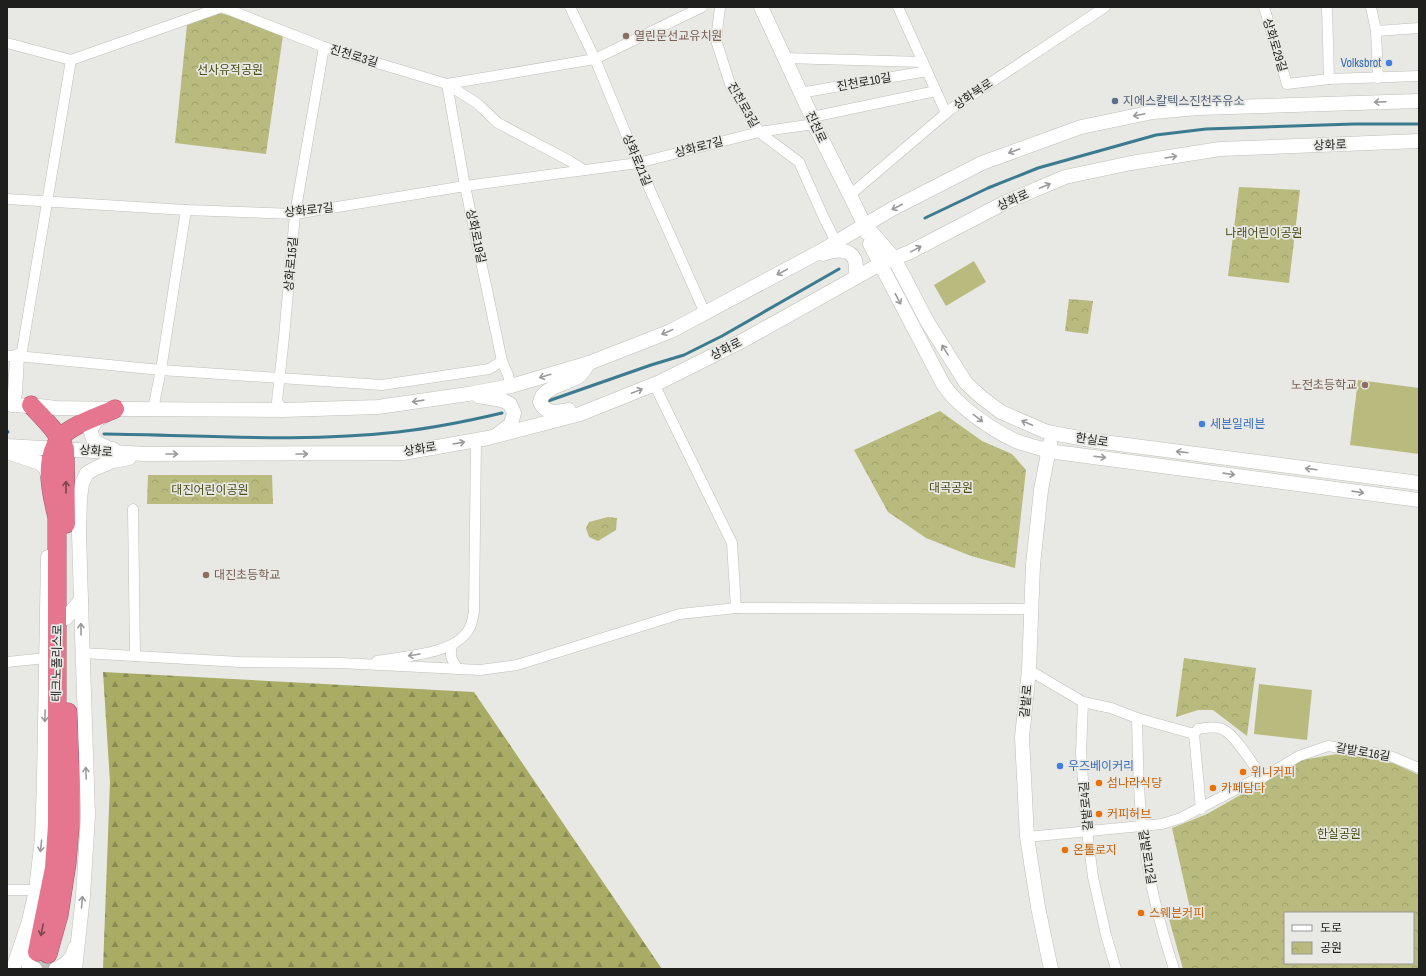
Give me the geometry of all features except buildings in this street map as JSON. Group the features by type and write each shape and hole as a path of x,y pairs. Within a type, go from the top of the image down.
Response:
{"highway":[{"path":"31,405 49,424 60,445"},
{"path":"40,960 59,915 67,863 70,826 66,618 57,518 60,445 67,431 115,409"},
{"name":"테크노폴리스로","path":"40,960 54,868 57,825 57,518 50,482 50,471 60,445"}],"main road":[{"name":"진천로","path":"761,7 813,121 864,224"},
{"path":"15,356 15,393 9,405 31,405 56,408 283,410 378,407 468,394 511,386 589,363 671,331 836,242 864,224 982,163 1081,127 1153,112 1198,108 1419,101"},
{"name":"상화로","path":"7,446 60,445 145,454 403,453 496,436 580,414 654,384 744,340 880,264 910,252 1004,203 1065,177 1131,163 1220,149 1419,141"},
{"name":"한실로","path":"864,224 870,244 880,264 949,393 980,420 1016,441 1048,451 1419,500"},
{"name":"한실로","path":"864,224 894,258 928,323 966,383 981,397 1001,412 1052,433 1096,441 1419,483"},
{"path":"855,278 867,264 870,244"},
{"path":"807,258 839,250 848,251 854,256 856,264 855,278"},
{"path":"589,363 580,376 545,392 541,397 540,402 542,406 546,410 552,412 615,400"},
{"path":"468,394 502,400 510,404 514,413 511,424 496,436"},
{"path":"115,409 97,420 90,430 94,441 108,448 145,454"},
{"name":"갈밭로","path":"1052,433 1040,498 1033,565 1030,609 1029,670 1022,737 1027,837 1038,906 1052,969"},
{"path":"7,452 40,463 46,469 50,482"},
{"path":"75,969 80,927 88,815 82,653 79,506 82,482 88,473 96,468 113,461 145,454"},
{"path":"13,969 29,921 36,890 42,838 46,658 57,518"},
{"path":"66,618 81,600"},
{"path":"29,921 40,960 67,964 74,953 80,927"}],"street":[{"name":"진천로3길","path":"71,60 222,7 324,47 447,84 595,60 702,7"},
{"name":"상화로21길","path":"570,7 595,60 638,163 705,313"},
{"name":"진천로3길","path":"720,7 716,40 730,84 759,132"},
{"path":"898,7 946,113"},
{"name":"상화북로","path":"850,195 946,113 1105,7"},
{"name":"상화로29길","path":"1264,7 1287,84 1329,79"},
{"path":"1327,7 1329,79 1419,76"},
{"path":"1371,7 1376,31 1378,78"},
{"path":"1376,31 1419,28"},
{"path":"7,43 71,60 48,202 15,356 161,370 382,386 489,369 502,361"},
{"name":"상화로15길","path":"283,410 277,401 295,214 324,47"},
{"path":"784,58 925,66"},
{"name":"진천로10길","path":"800,93 925,66"},
{"path":"447,84 478,104 498,122 584,170"},
{"name":"상화로19길","path":"447,84 465,186 502,361 511,386"},
{"name":"진천로10길","path":"813,121 936,91"},
{"name":"상화로7길","path":"7,199 186,210 295,214 465,186 638,163 759,132 813,121"},
{"path":"759,132 799,162 836,242"},
{"path":"153,409 161,370 186,210"},
{"path":"654,384 732,543 736,608"},
{"path":"362,664 420,654 452,645 461,638 470,627 474,612 476,440"},
{"path":"133,509 134,656"},
{"path":"82,653 240,662 362,664 480,670 517,666 680,614 736,608 1030,609"},
{"path":"452,645 450,653 451,659 458,669"},
{"path":"7,662 46,658"},
{"path":"1029,670 1083,702 1112,708 1137,718 1194,734"},
{"name":"갈밭로4길","path":"1083,702 1082,754 1087,831 1093,877 1106,935 1116,969"},
{"name":"갈밭로12길","path":"1137,718 1142,826 1152,889 1166,945 1174,969"},
{"path":"1201,808 1194,734 1198,729 1212,727 1224,730 1236,742 1262,778"},
{"name":"갈밭로16길","path":"1027,837 1162,824 1181,818 1252,781 1262,778 1299,756 1328,746 1388,754 1419,768"},
{"path":"7,890 36,890"},
{"path":"22,969 40,960"}],"green space":[{"name":"선사유적공원","path":"220,13 283,35 266,154 175,143 187,25"},
{"name":"나래어린이공원","path":"1239,187 1300,190 1289,283 1228,276"},
{"path":"974,261 986,282 946,306 934,285"},
{"path":"1069,299 1093,301 1088,334 1065,331"},
{"path":"1358,380 1419,388 1419,454 1350,445"},
{"name":"대곡공원","path":"940,411 982,441 1012,454 1026,470 1015,568 971,556 926,538 888,512 854,450"},
{"name":"대진어린이공원","path":"148,475 272,475 273,504 147,504"},
{"path":"608,517 617,518 616,530 598,541 589,537 586,528 589,522"},
{"path":"1184,658 1256,668 1247,736 1213,710 1198,710 1176,717"},
{"path":"103,672 474,692 662,969 103,969 110,782"},
{"path":"1259,684 1312,690 1307,740 1254,734"},
{"name":"한실공원","path":"1343,753 1393,763 1419,775 1419,969 1183,969 1169,919 1191,913 1172,828 1207,814 1302,760"}],"waterway":[{"path":"925,218 988,188 1038,168 1156,135 1206,129 1354,124 1419,124"},
{"path":"548,401 684,355 722,336 839,269"},
{"path":"104,434 251,438 324,437 398,432 502,413"}],"tunnel":[{"path":"42,969 48,954"}],"place":[{"name":"열린문선교유치원","path":"626,36"},
{"name":"Volksbrot","path":"1389,63"},
{"name":"지에스칼텍스진천주유소","path":"1115,101"},
{"name":"노전초등학교","path":"1365,385"},
{"name":"세븐일레븐","path":"1202,424"},
{"name":"대진초등학교","path":"206,575"},
{"name":"우즈베이커리","path":"1060,766"},
{"name":"위니커피","path":"1243,772"},
{"name":"섬나라식당","path":"1099,783"},
{"name":"카페담다","path":"1213,788"},
{"name":"커피허브","path":"1099,814"},
{"name":"온톨로지","path":"1065,850"},
{"name":"스웨븐커피","path":"1141,913"}]}
